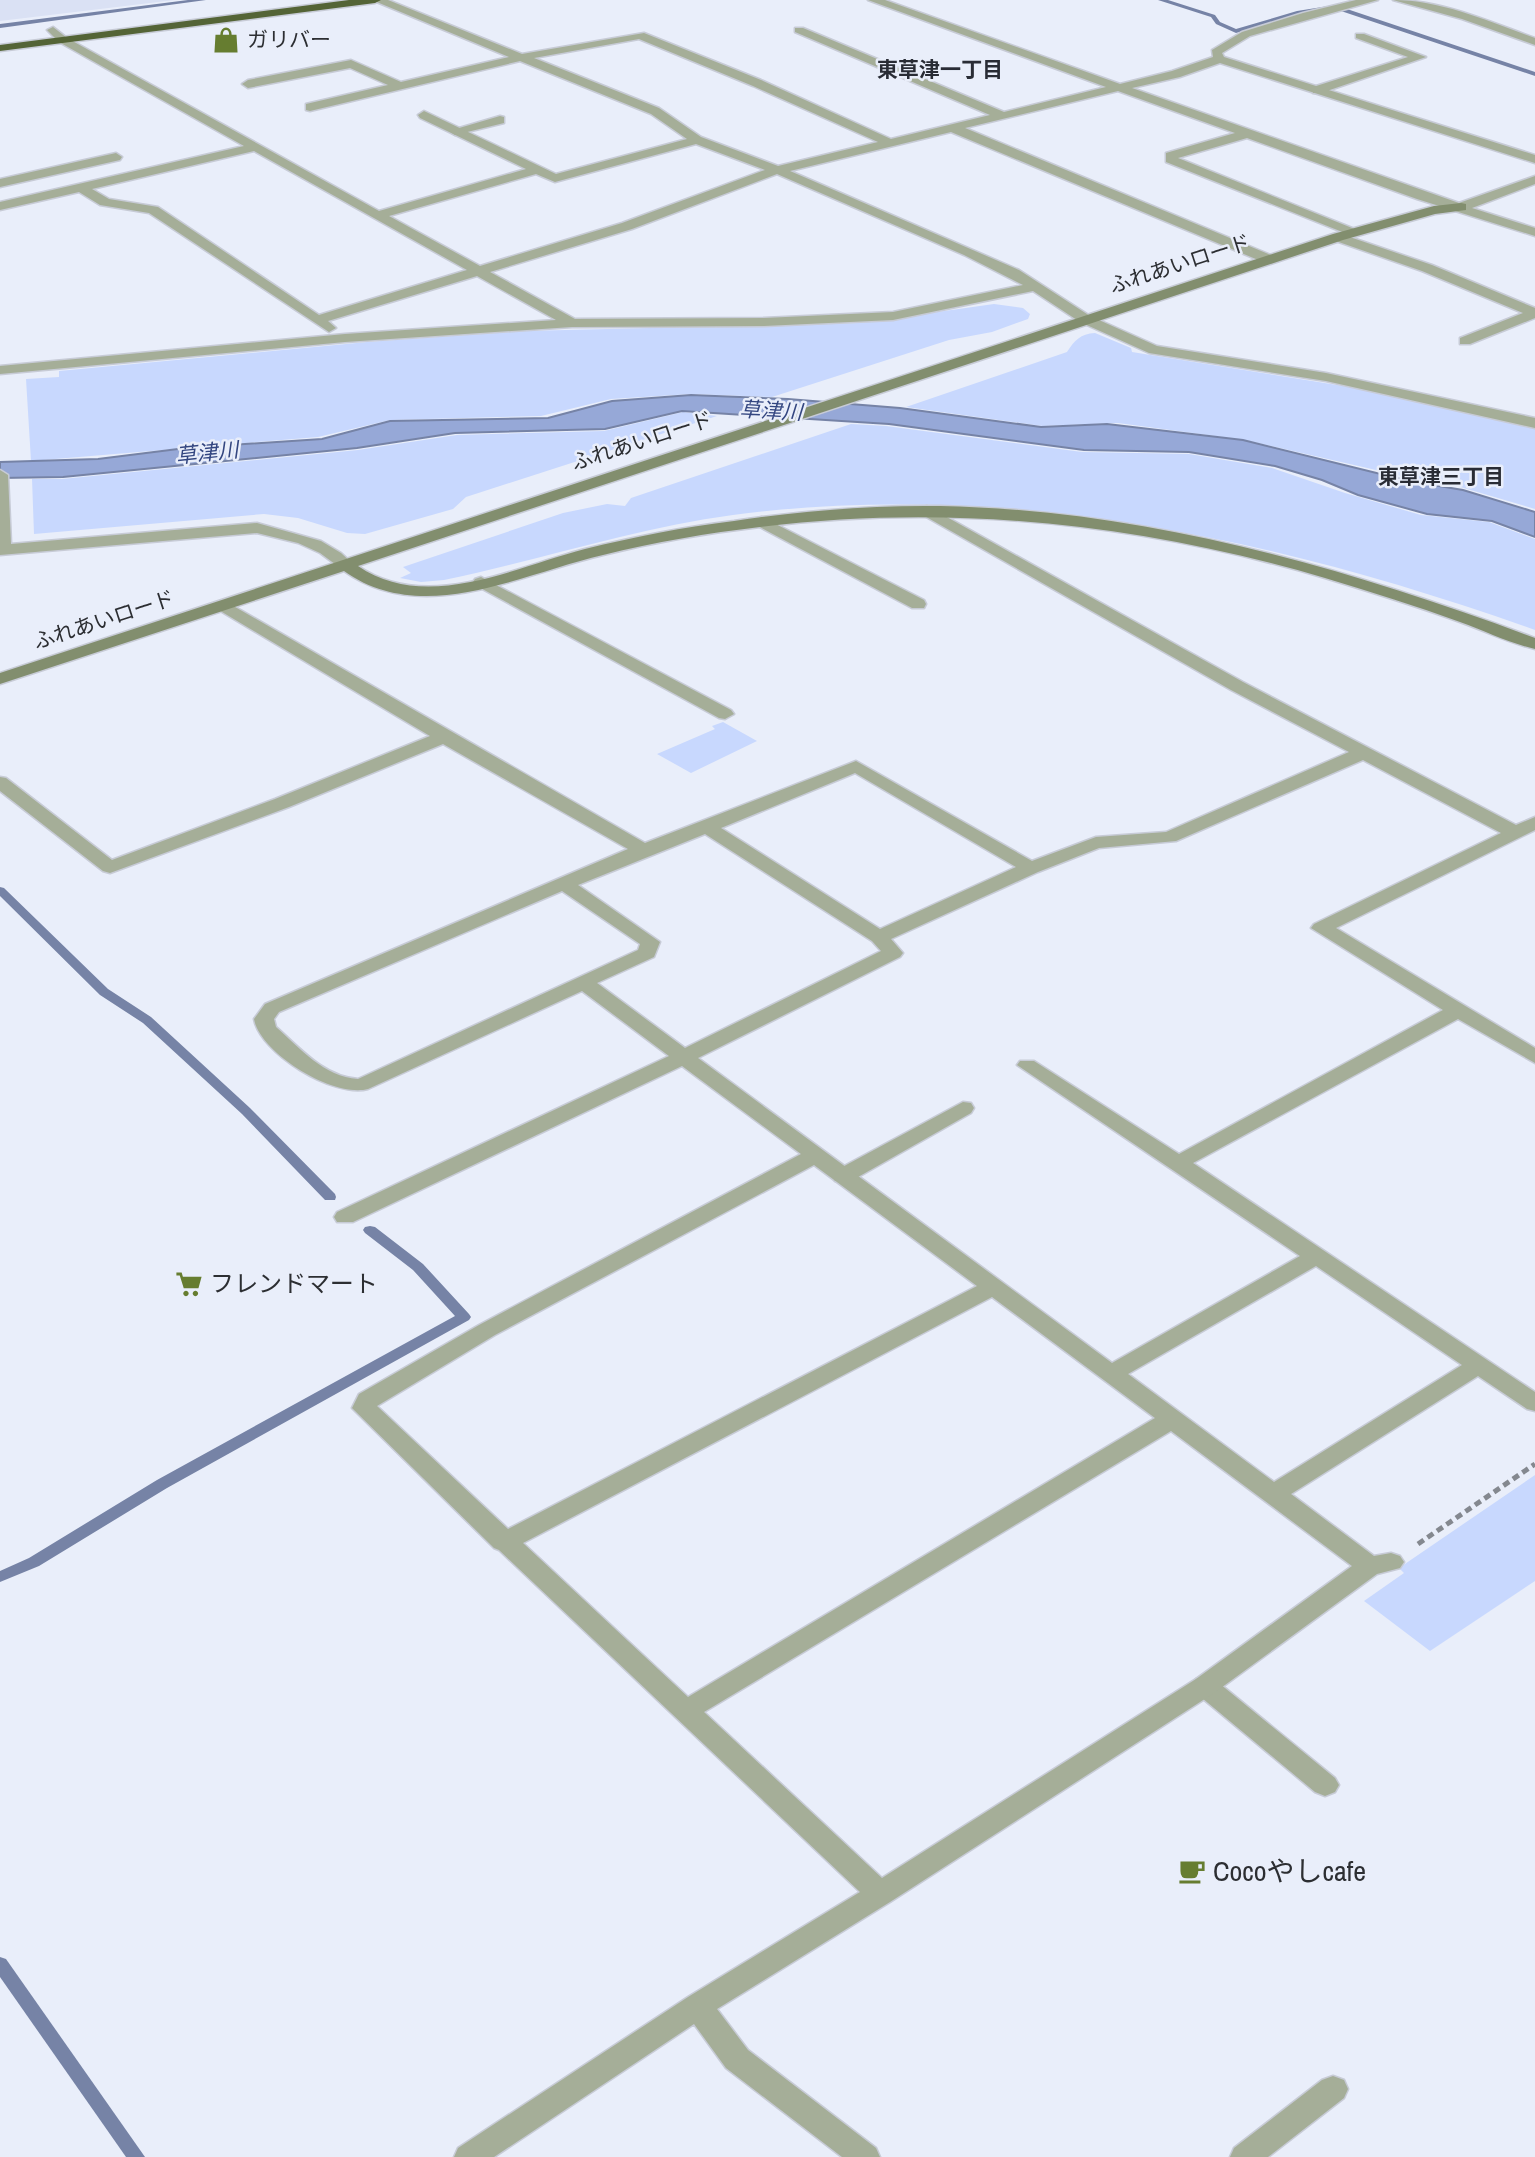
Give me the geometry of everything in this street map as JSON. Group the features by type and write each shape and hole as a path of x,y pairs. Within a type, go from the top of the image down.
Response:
{"highway":[{"path":"0,48 58,35 293,0"},
{"path":"0,37 58,35 377,0"}],"street":[{"path":"377,0 655,111 697,140 777,170 970,252 1014,273 1085,319 1154,350 1326,377 1535,423"},
{"path":"874,0 1535,232"},
{"path":"1220,59 1216,52 1245,34 1307,15 1372,0"},
{"path":"1399,0 1466,17 1535,42"},
{"path":"800,30 1003,116"},
{"path":"58,35 572,323"},
{"path":"310,107 522,57 640,35 757,83 888,142"},
{"path":"1317,90 1420,57 1360,36"},
{"path":"318,320 627,226 777,170 1175,74 1220,59 1535,159"},
{"path":"248,84 351,64 400,86"},
{"path":"424,115 555,178 697,140"},
{"path":"455,131 500,120"},
{"path":"953,128 1268,259"},
{"path":"1250,133 1170,156 1170,159 1355,232"},
{"path":"0,206 84,189 256,147"},
{"path":"0,183 116,157"},
{"path":"378,215 537,170"},
{"path":"1461,207 1535,180"},
{"path":"84,189 105,202 153,210 345,338"},
{"name":"ふれあいロード","path":"0,679 1268,259 1434,210 1461,207"},
{"path":"1338,237 1435,272 1535,313"},
{"path":"0,370 345,338 572,323 764,322 893,316 1033,287"},
{"path":"1465,341 1535,313"},
{"path":"0,475 1,550 257,528 309,540 330,551 363,579 400,590 428,592 481,582 612,548 762,522 829,514 927,511 1049,518 1252,555 1333,574 1535,644"},
{"path":"927,511 1363,753 1514,832"},
{"path":"762,522 918,604"},
{"path":"481,582 725,714"},
{"path":"223,605 444,737 643,850"},
{"path":"0,782 110,867 282,803 444,737"},
{"path":"879,937 1031,868 1096,843 1169,837 1363,753"},
{"path":"564,883 650,942 647,953 361,1085 348,1086 329,1081 266,1029 264,1019 272,1008 564,883 643,850 856,766 1031,868"},
{"path":"1535,823 1321,929 1535,1057"},
{"path":"345,1217 683,1057 893,953 879,937 707,827"},
{"path":"470,2157 698,2006 880,1894 1205,1686 1380,1564 1273,1494 584,984"},
{"path":"1178,1163 1457,1012"},
{"path":"1027,1065 1535,1403"},
{"path":"843,1176 963,1108"},
{"path":"816,1155 487,1330 367,1400 364,1408 503,1542 880,1894"},
{"path":"1110,1374 1317,1256"},
{"path":"503,1542 994,1287"},
{"path":"1273,1494 1479,1365"},
{"path":"684,1712 1172,1419"},
{"path":"1205,1686 1325,1785"},
{"path":"698,2006 737,2059 865,2157"},
{"path":"1245,2157 1333,2089"}],"path":[{"path":"1380,1564 1535,1464"}],"shaded area":[{"path":"0,0 175,0 0,21"},
{"path":"994,304 1023,308 1030,314 1028,319 992,332 949,340 772,397 691,394 611,399 541,416 390,420 318,437 31,461 26,379 59,377 59,371 367,342 524,331 859,323"},
{"path":"1095,333 1131,348 1132,352 1362,389 1535,429 1535,509 1457,486 1245,440 1118,423 1042,426 906,407 1067,352 1078,338"},
{"path":"683,412 717,416 466,497 453,509 365,534 347,533 298,518 264,514 34,534 32,479 62,479 358,450 457,435 604,431"},
{"path":"851,424 886,426 1082,452 1189,454 1272,468 1421,515 1489,522 1535,539 1535,630 1438,597 1241,544 1140,525 1039,512 937,505 835,506 733,515 624,536 444,580 421,582 400,578 411,573 403,567 563,513 607,504 625,506 631,498"},
{"path":"723,722 757,741 691,773 657,754 715,729 712,726"},
{"path":"1535,1475 1535,1581 1430,1651 1364,1601 1404,1573 1399,1568"}],"water":[{"name":"草津川","path":"691,395 900,408 1041,427 1107,424 1243,440 1409,481 1463,490 1535,512 1535,537 1492,521 1427,514 1358,495 1322,480 1275,466 1189,452 1084,450 889,424 682,411 605,429 455,433 357,448 63,477 0,478 0,462 98,459 186,448 322,439 390,421 548,418 612,401"}],"waterway":[{"path":"0,26 203,0"},
{"path":"1161,0 1213,16 1218,23 1236,31 1297,13 1335,7 1535,74"},
{"path":"0,890 104,992 147,1020 246,1111 330,1197"},
{"path":"0,1577 34,1562 162,1484 464,1317 418,1267 370,1230"},
{"path":"0,1964 136,2157"}],"place":[{"name":"ガリバー","path":"226,40"},
{"name":"フレンドマート","path":"189,1284"},
{"name":"Cocoやしcafe","path":"1192,1871"}],"district":[{"name":"東草津一丁目","path":"940,70"},
{"name":"東草津三丁目","path":"1441,477"}]}
